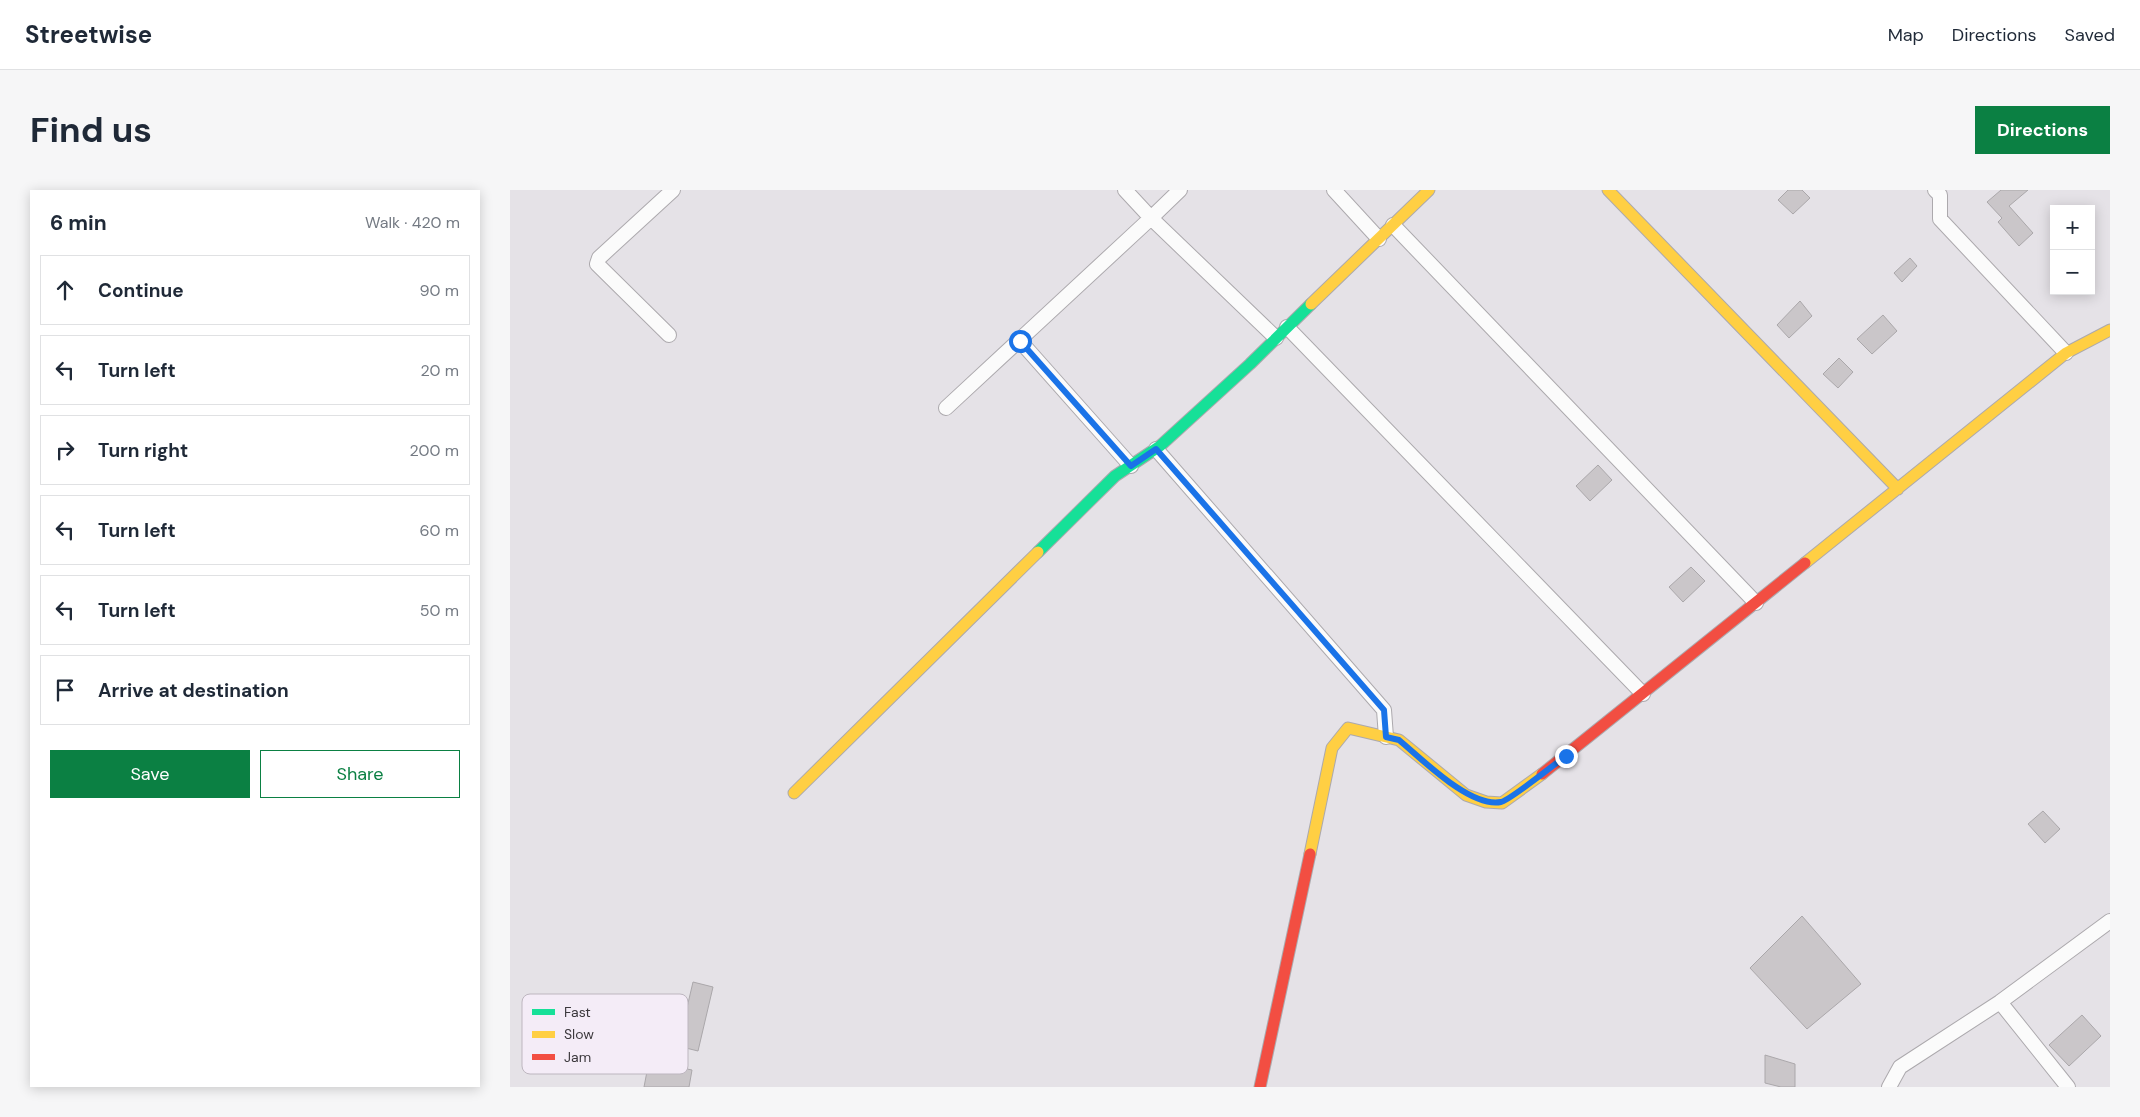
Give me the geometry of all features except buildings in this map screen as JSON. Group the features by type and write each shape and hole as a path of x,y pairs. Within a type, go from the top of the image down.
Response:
{"street":[{"path":"669,335 597,264 599,258 673,190"},
{"path":"1125,190 1151,218 1276,338"},
{"path":"946,408 1180,190"},
{"path":"1334,190 1379,239"},
{"path":"794,793 1115,476 1156,449 1276,338 1429,190"},
{"path":"1608,190 1898,489"},
{"path":"1935,190 1940,195 1940,219 2066,353"},
{"path":"1393,225 1756,603"},
{"path":"1287,327 1643,694"},
{"path":"1260,1087 1332,748 1348,728 1399,740 1466,795 1486,802 1502,802 1566,756 2066,353 2110,330"},
{"path":"1020,341 1131,466"},
{"path":"1156,449 1384,710 1386,737"},
{"path":"1889,1087 1900,1067 2000,1002 2110,921"},
{"path":"2000,1002 2068,1087"}],"traffic: fast":[{"path":"1038,552 1115,476 1160,446 1250,364 1311,304"}],"traffic: slow":[{"path":"1311,304 1429,190"},
{"path":"1608,190 1898,489"},
{"path":"1805,563 2066,353 2110,330"},
{"path":"794,793 1038,552"},
{"path":"1310,854 1332,748 1348,728 1399,740 1466,795 1486,802 1502,803 1542,774"}],"traffic: jam":[{"path":"1542,774 1805,563"},
{"path":"1260,1087 1310,854"}],"route":[{"path":"1020,341 1131,466 1156,449 1384,710 1386,737 1399,740 1466,795 1486,802 1502,802 1566,756"}]}
